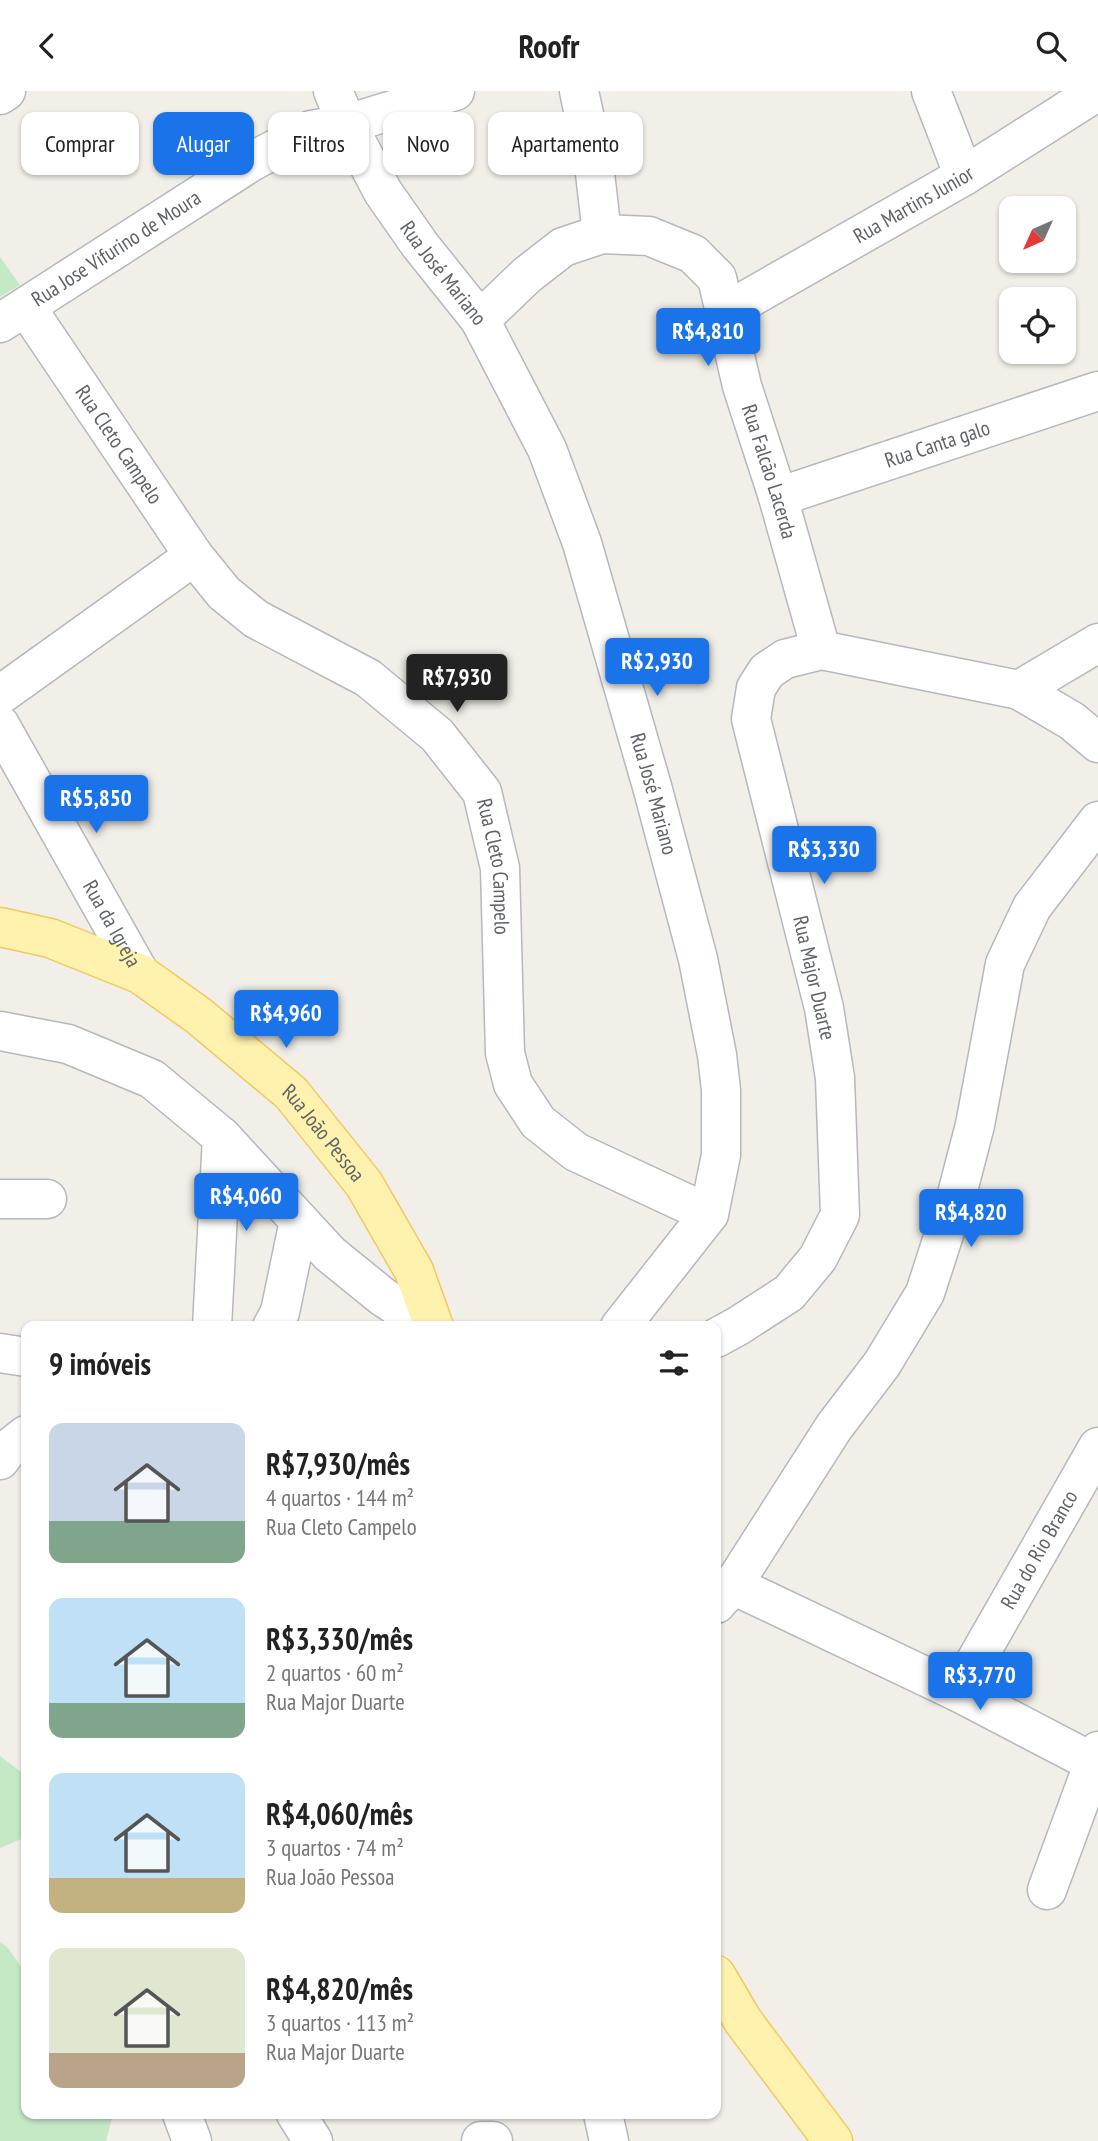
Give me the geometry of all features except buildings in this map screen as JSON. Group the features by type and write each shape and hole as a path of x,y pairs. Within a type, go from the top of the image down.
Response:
{"main road":[{"name":"Rua João Pessoa","path":"0,927 50,938 140,974 199,1016 291,1093 364,1184 414,1271 432,1321"},
{"path":"721,1984 818,2132"}],"street":[{"path":"0,95 6,91"},
{"name":"Rua Jose Vifurino de Moura","path":"13,315 251,162 311,130 340,107 455,91"},
{"path":"579,91 593,156 602,234"},
{"path":"931,91 964,176"},
{"name":"Rua Martins Junior","path":"725,312 964,176 1098,91"},
{"name":"Rua José Mariano","path":"340,107 383,192 480,320 547,449 582,543 698,959 717,1055 721,1090 721,1155 709,1215 625,1321"},
{"name":"Rua Falcão Lacerda","path":"480,320 527,275 563,247 602,234 649,236 693,254 717,278 743,386 778,497 821,650"},
{"name":"Rua Cleto Campelo","path":"13,315 194,556 225,593 256,619 368,678 437,735 482,792 500,868 505,1053 513,1084 538,1122 576,1152 709,1215"},
{"name":"Rua Canta galo","path":"778,497 1098,391"},
{"path":"0,695 194,556"},
{"path":"1098,643 1019,690 1072,722 1098,743"},
{"name":"Rua Major Duarte","path":"721,1335 789,1293 818,1258 840,1215 835,1078 824,1008 751,719 756,688 767,671 785,659 821,650 1019,690"},
{"name":"Rua da Igreja","path":"0,725 140,974"},
{"path":"1047,1891 1095,1757 958,1692 724,1595 834,1427 882,1364 925,1293 957,1194 975,1125 1004,964 1032,907 1098,821"},
{"path":"0,1031 68,1044 152,1079 222,1137 330,1254 383,1297 419,1321"},
{"path":"212,1321 222,1137"},
{"path":"0,1199 47,1199"},
{"path":"275,1321 280,1312 299,1221"},
{"path":"0,1353 21,1356"},
{"path":"0,1460 21,1439"},
{"name":"Rua do Rio Branco","path":"958,1692 1098,1447"},
{"path":"184,2119 192,2141"},
{"path":"299,2119 313,2141"},
{"path":"604,2119 609,2141"},
{"path":"481,2141 493,2141"}],"green space":[{"path":"0,257 20,285 0,297"},
{"path":"0,1756 21,1772 21,1839 0,1848"},
{"path":"0,1942 8,1948 21,1967 21,2119 112,2119 106,2141 0,2141"}]}
